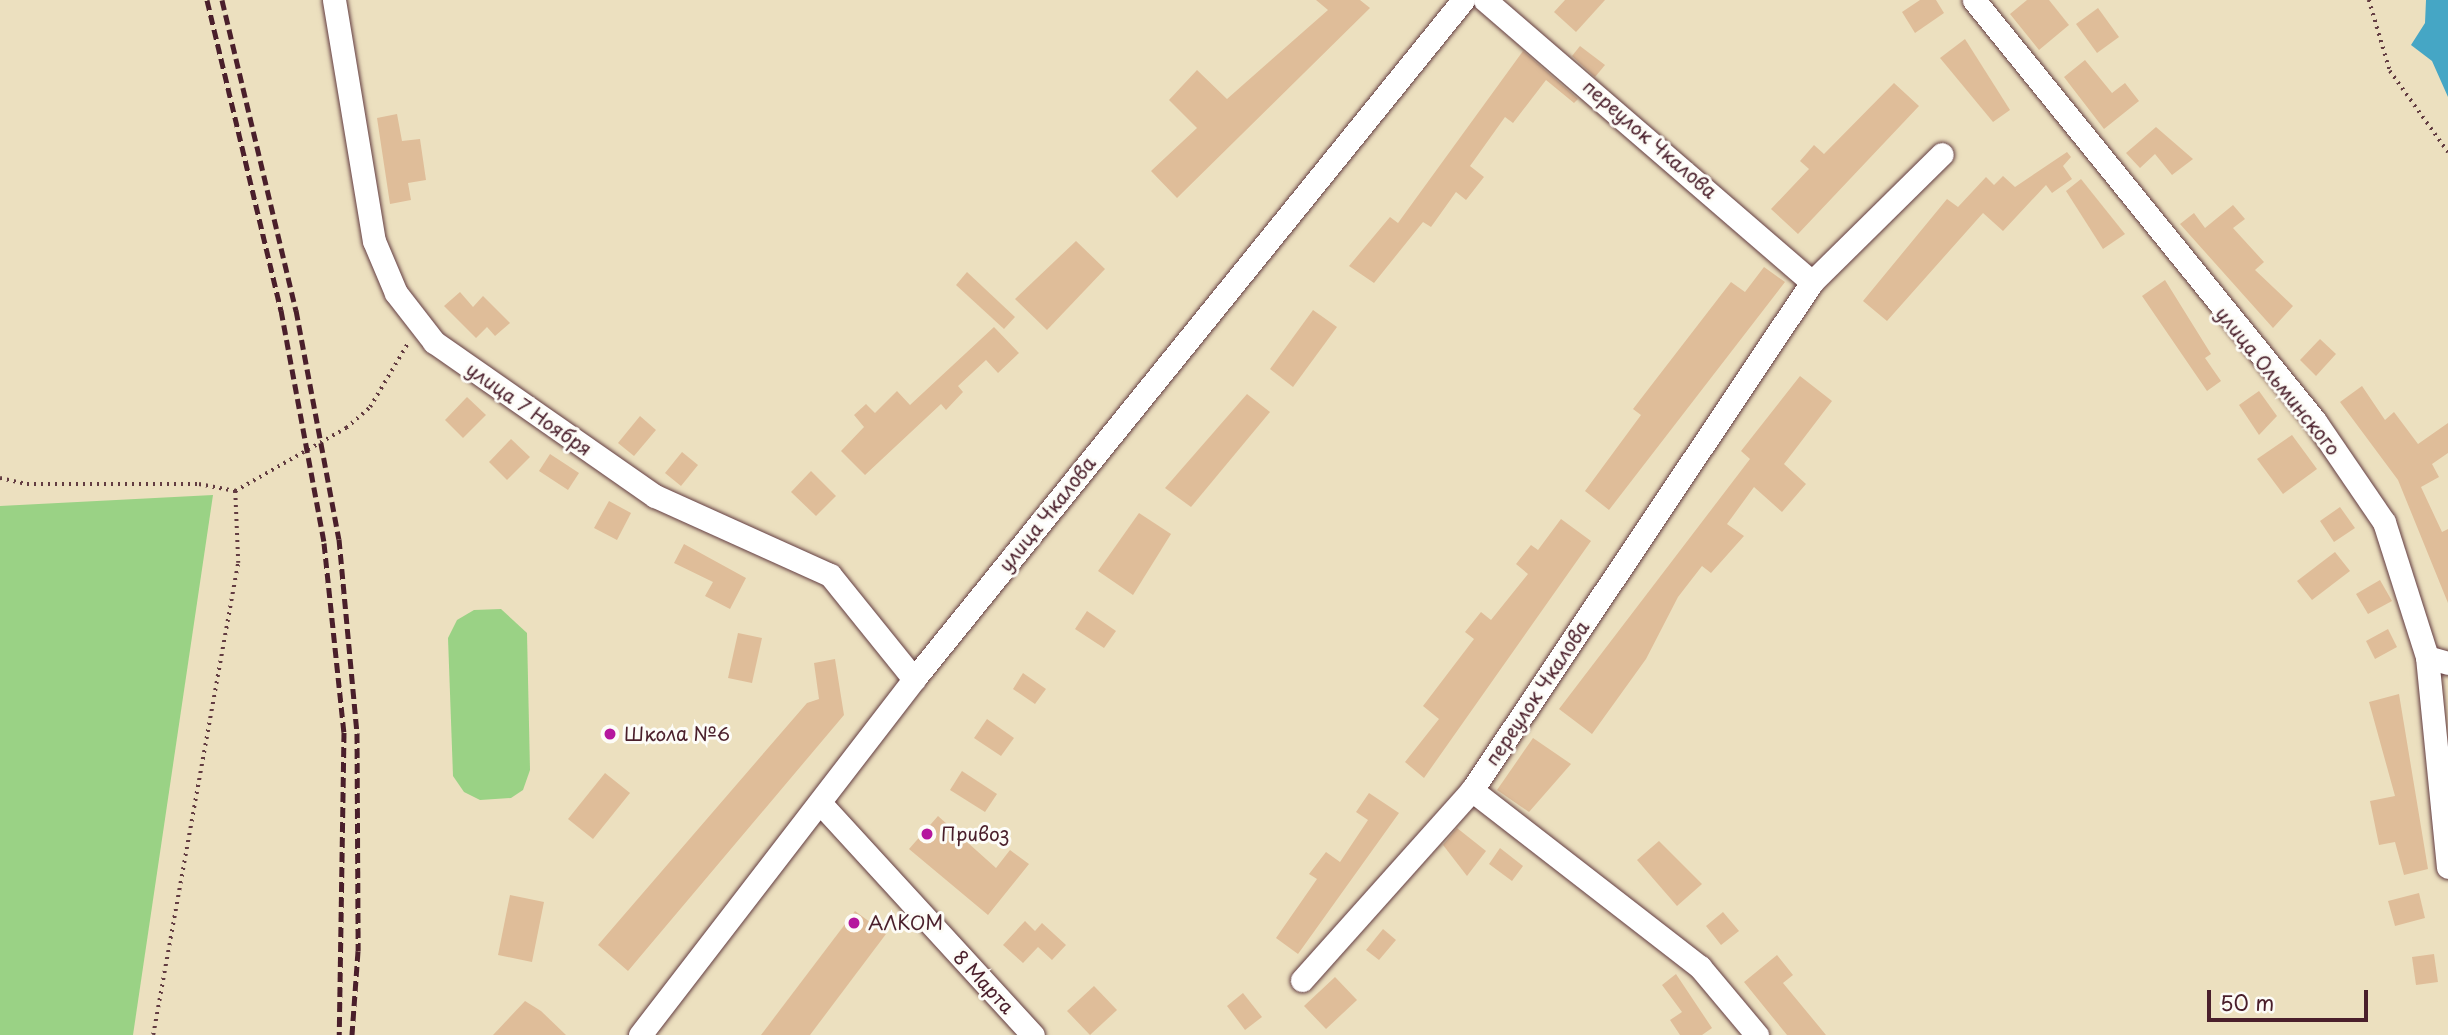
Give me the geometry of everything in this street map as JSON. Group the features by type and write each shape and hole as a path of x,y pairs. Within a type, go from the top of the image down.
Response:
{"street":[{"name":"улица 7 Ноября","path":"334,0 374,241 396,293 434,342 655,496 830,575 914,679"},
{"name":"улица Чкалова","path":"640,1035 822,806 914,679 1463,0"},
{"name":"переулок Чкалова","path":"1485,0 1812,282"},
{"name":"улица Ольминского","path":"1974,0 2315,421 2384,522 2437,660 2448,867"},
{"name":"переулок Чкалова","path":"1302,979 1472,790 1812,282 1942,154"},
{"path":"1472,790 1700,967 1758,1035"},
{"name":"8 Марта","path":"822,806 1033,1035"}],"path":[{"path":"2369,0 2390,71 2448,152"},
{"path":"0,478 27,484 199,484 235,491 362,414 419,324"},
{"path":"153,1035 238,563 235,491"}],"green space":[{"path":"213,495 133,1035 0,1035 0,506"},
{"path":"501,609 527,633 530,770 523,790 511,798 480,800 464,792 453,776 448,638 457,620 474,610"}],"water":[{"path":"2426,0 2448,0 2448,97 2432,61 2411,45 2425,23"}],"building":[{"path":"1316,0 1360,0 1370,8 1177,198 1151,171 1197,128 1169,100 1197,70 1227,99 1328,10"},
{"path":"1565,0 1605,0 1576,32 1554,12"},
{"path":"1920,0 1936,0 1944,13 1915,33 1902,12"},
{"path":"2027,0 2049,0 2069,25 2039,50 2010,14"},
{"path":"2098,8 2119,37 2097,53 2076,24"},
{"path":"1965,39 2010,110 1993,122 1940,58"},
{"path":"1580,46 1605,65 1595,77 1572,56"},
{"path":"1523,51 1578,99 1574,103 1546,80 1513,123 1505,117 1470,166 1484,177 1466,200 1456,192 1431,227 1423,222 1374,283 1349,266 1390,217 1398,223"},
{"path":"2085,60 2112,93 2125,83 2139,101 2104,129 2064,77"},
{"path":"1894,83 1919,106 1798,234 1771,209 1809,169 1800,161 1814,145 1824,154"},
{"path":"397,114 402,141 420,139 426,180 408,183 411,200 390,204 377,118"},
{"path":"2156,127 2193,159 2172,175 2155,154 2140,168 2126,153"},
{"path":"2067,152 2071,157 2063,166 2072,179 2052,193 2046,185 2003,231 1983,213 1887,321 1863,301 1947,199 1958,207 1986,177 1994,185 2003,176 2015,187"},
{"path":"2081,179 2125,234 2103,249 2066,191"},
{"path":"2233,205 2245,219 2233,228 2264,262 2255,270 2293,306 2273,328 2180,224 2194,213 2205,228"},
{"path":"1076,241 1105,269 1047,330 1015,299"},
{"path":"1764,267 1785,282 1609,510 1585,491 1641,415 1633,409 1731,282 1745,292"},
{"path":"967,272 1015,317 1004,329 956,285"},
{"path":"2165,280 2211,354 2205,358 2221,381 2207,391 2142,296"},
{"path":"460,292 473,307 483,296 510,323 495,336 487,327 476,338 444,306"},
{"path":"1313,310 1337,327 1293,387 1270,369"},
{"path":"994,327 1019,353 998,373 986,360 958,386 963,392 946,410 941,404 865,475 841,451 864,427 854,415 866,404 875,413 897,391 910,405"},
{"path":"2320,339 2336,354 2316,376 2300,360"},
{"path":"1800,376 1832,401 1784,464 1806,484 1782,512 1754,487 1727,524 1744,536 1711,573 1702,566 1678,597 1646,659 1592,734 1559,709 1750,459 1741,451"},
{"path":"2362,386 2385,420 2394,412 2418,444 2448,423 2448,453 2432,464 2439,477 2421,487 2442,532 2448,529 2448,603 2398,480 2340,402"},
{"path":"2259,391 2277,416 2259,435 2239,405"},
{"path":"1247,394 1270,412 1191,507 1165,488"},
{"path":"467,397 486,415 463,438 445,420"},
{"path":"640,416 656,430 634,456 618,443"},
{"path":"2292,435 2317,469 2283,494 2257,459"},
{"path":"511,439 530,457 507,480 489,462"},
{"path":"682,452 698,465 681,486 665,473"},
{"path":"550,454 579,473 568,490 539,471"},
{"path":"811,471 836,496 816,516 791,492"},
{"path":"609,501 631,513 617,540 594,528"},
{"path":"2340,507 2355,528 2334,542 2320,521"},
{"path":"1139,513 1171,534 1133,595 1098,571"},
{"path":"1561,519 1591,541 1424,778 1405,762 1439,719 1423,706 1474,639 1465,632 1481,612 1491,620 1528,574 1516,564 1531,545 1538,550"},
{"path":"684,544 746,578 730,609 705,596 713,582 674,563"},
{"path":"2335,552 2350,571 2312,600 2297,581"},
{"path":"2380,580 2392,601 2368,614 2356,594"},
{"path":"1087,611 1116,631 1104,648 1075,629"},
{"path":"2388,629 2397,647 2375,659 2366,641"},
{"path":"738,633 762,638 752,683 728,678"},
{"path":"835,659 844,715 628,971 598,945 807,703 819,699 814,663"},
{"path":"1023,673 1046,689 1035,704 1013,689"},
{"path":"2399,694 2428,869 2404,875 2395,842 2379,845 2370,801 2395,796 2369,702"},
{"path":"987,719 1014,738 1001,756 974,738"},
{"path":"1533,738 1571,764 1529,812 1497,790"},
{"path":"962,771 997,794 985,812 950,790"},
{"path":"605,773 630,793 593,839 568,819"},
{"path":"1369,793 1399,813 1298,954 1276,938 1317,879 1309,874 1326,852 1340,862 1368,820 1356,812"},
{"path":"938,816 996,868 1010,850 1029,864 988,915 909,849"},
{"path":"1457,828 1486,851 1467,876 1443,845"},
{"path":"1659,841 1702,884 1677,906 1637,860"},
{"path":"1500,848 1523,866 1512,881 1489,864"},
{"path":"2419,893 2425,918 2395,926 2388,901"},
{"path":"510,895 544,902 532,962 498,955"},
{"path":"855,911 886,934 810,1035 761,1035"},
{"path":"1723,912 1739,931 1721,945 1706,926"},
{"path":"1025,921 1035,931 1042,923 1066,945 1052,960 1038,947 1023,963 1003,945"},
{"path":"1383,929 1396,940 1379,960 1366,950"},
{"path":"2434,954 2438,982 2416,985 2412,957"},
{"path":"1777,955 1793,975 1783,983 1826,1035 1787,1035 1744,982"},
{"path":"1676,974 1712,1028 1702,1035 1680,1035 1670,1020 1682,1012 1662,985"},
{"path":"1335,977 1357,1000 1326,1029 1304,1006"},
{"path":"1094,986 1117,1010 1090,1035 1067,1011"},
{"path":"1243,993 1262,1017 1245,1030 1227,1006"},
{"path":"525,1001 541,1011 566,1035 493,1035"}],"railway":[{"path":"207,0 281,310 324,543 344,732 339,1035"},
{"path":"222,0 296,310 339,539 357,733 358,951 352,1035"}],"place":[{"name":"Школа №6","path":"610,734"},
{"name":"Привоз","path":"927,834"},
{"name":"АЛКОМ","path":"854,923"}]}
